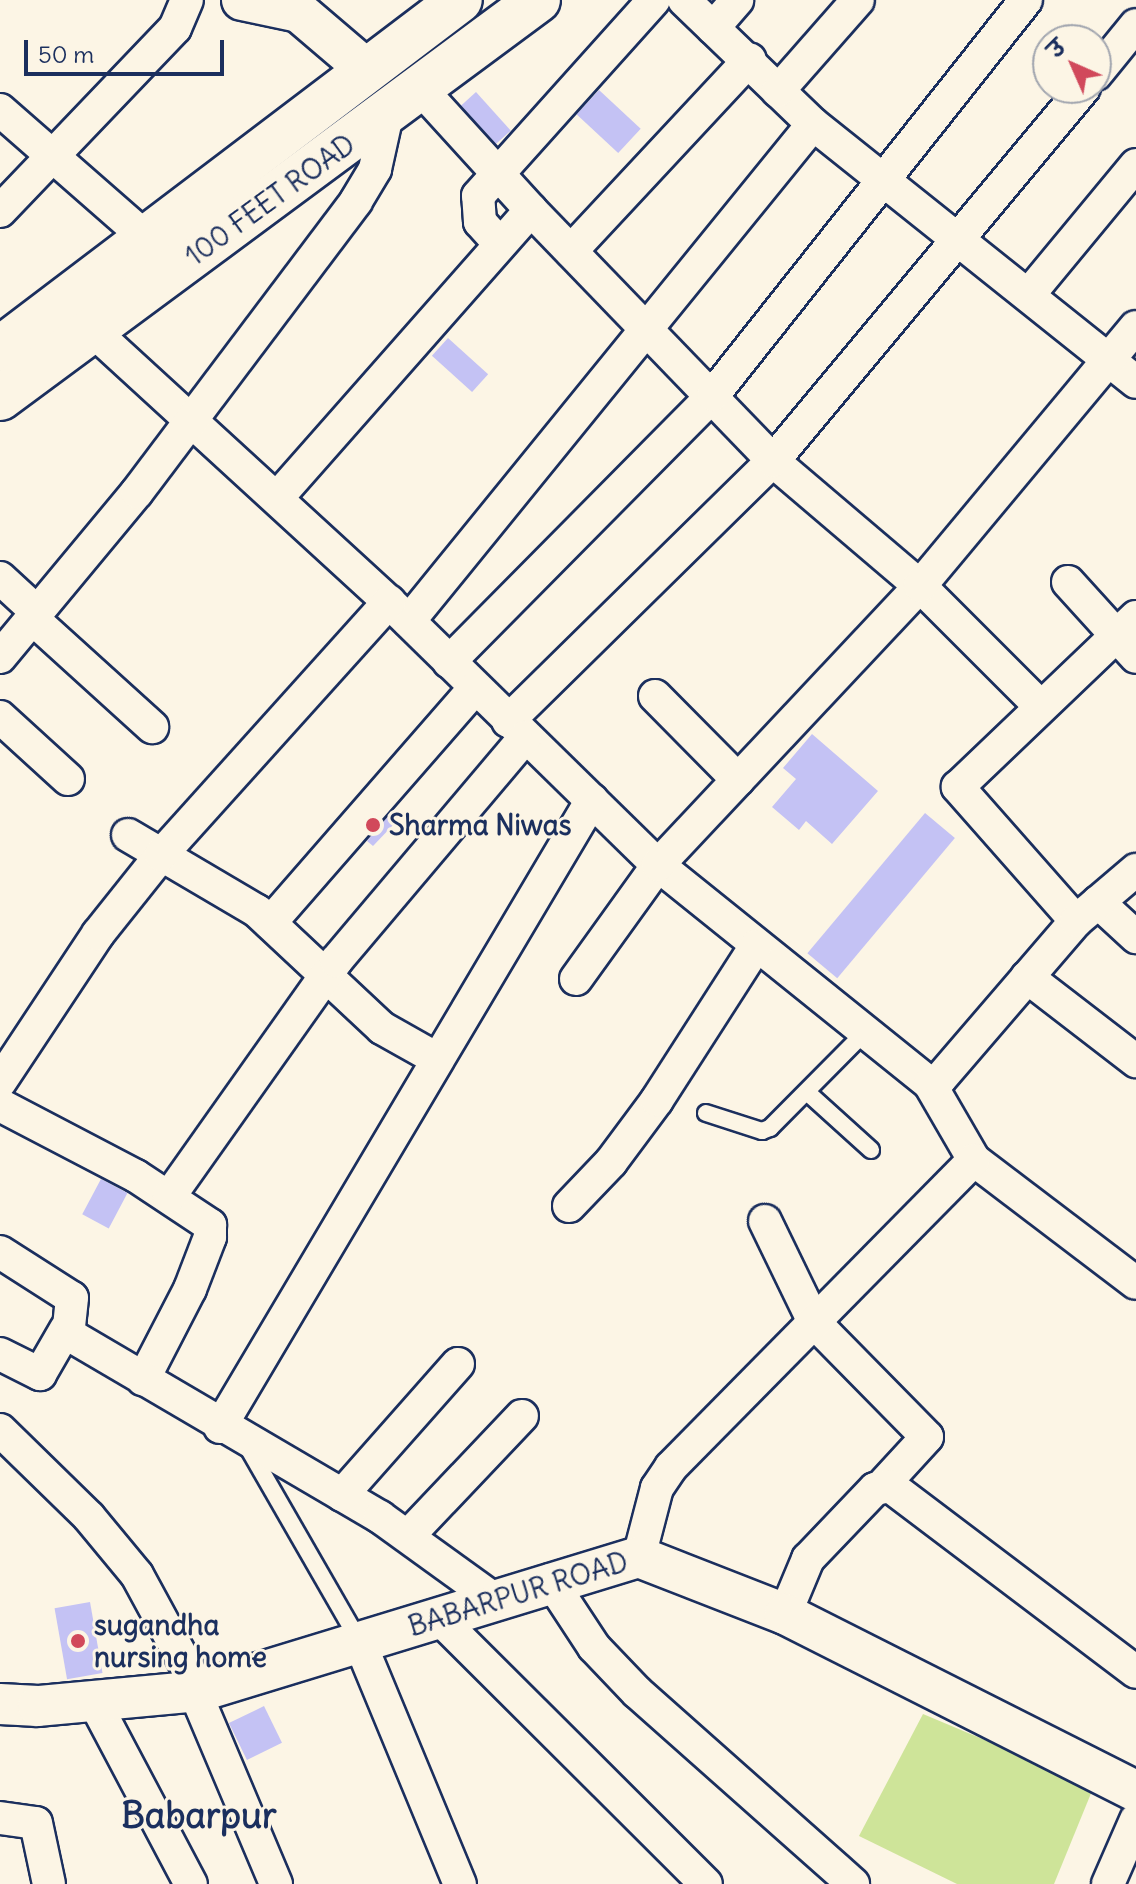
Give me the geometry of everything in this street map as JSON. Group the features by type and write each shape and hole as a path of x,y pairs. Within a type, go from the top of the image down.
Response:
{"main road":[{"name":"100 FEET ROAD","path":"0,349 460,0"},
{"name":"100 FEET ROAD","path":"0,398 387,115 538,0"}],"street":[{"path":"0,211 175,28 187,0"},
{"path":"500,244 480,222 476,208 478,196 496,172 654,0"},
{"path":"684,0 750,59 813,124 886,178 1112,358 1136,382"},
{"path":"713,28 737,0"},
{"path":"778,91 858,0"},
{"path":"449,662 713,395 1026,0"},
{"path":"270,2 317,23 367,70"},
{"path":"1112,54 1136,25"},
{"path":"571,251 750,59"},
{"path":"421,89 531,210 713,395 773,461 920,586 1039,705"},
{"path":"169,1197 324,976 516,729 773,461 1071,104"},
{"path":"0,110 54,154 146,238"},
{"path":"0,657 192,420 356,201 375,169 387,115"},
{"path":"0,1082 98,934 161,855 399,611 649,332 813,124"},
{"path":"1030,293 1136,165"},
{"path":"277,498 531,210"},
{"path":"576,979 658,865 920,586 1136,327"},
{"path":"91,329 399,611 658,865 930,1084 974,1160 1136,1283"},
{"path":"0,578 35,616 152,727"},
{"path":"1068,582 1130,636 1039,705 958,787 1087,912 1136,937"},
{"path":"270,923 475,688"},
{"path":"655,696 738,780"},
{"path":"0,717 68,779"},
{"path":"233,1435 437,1059 592,800"},
{"path":"128,835 270,923 382,1028 437,1059"},
{"path":"930,1084 940,1079 1087,912 1136,870"},
{"path":"569,1206 611,1162 657,1100 756,946"},
{"path":"1027,977 1136,1061"},
{"path":"0,1105 202,1216 210,1237 143,1380"},
{"path":"639,1557 662,1478 974,1160"},
{"path":"765,1221 814,1322 927,1437 808,1559 785,1614"},
{"path":"0,1252 72,1298 66,1329 40,1374 0,1354"},
{"path":"66,1329 233,1435 409,1535 495,1600"},
{"path":"342,1495 458,1364"},
{"path":"409,1535 522,1416"},
{"path":"0,1430 120,1552 176,1638 276,1884"},
{"path":"882,1486 896,1489 1136,1672"},
{"name":"BABARPUR ROAD","path":"0,1704 94,1701 198,1692 360,1643 550,1580 639,1557 785,1614 1136,1791"},
{"path":"550,1580 594,1647 637,1692 853,1884"},
{"path":"438,1617 692,1880"},
{"path":"360,1643 460,1884"},
{"path":"94,1701 191,1884"},
{"path":"0,1818 36,1823 49,1884"},
{"path":"1108,1884 1136,1820"}],"lane":[{"path":"706,1113 762,1131 808,1093 864,1033"},
{"path":"808,1093 871,1150"},
{"path":"233,1435 360,1643"}],"green space":[{"path":"923,1714 1094,1786 1054,1884 957,1884 859,1836"}],"building":[{"path":"599,90 641,129 618,153 576,114"},
{"path":"476,92 511,131 496,144 461,105"},
{"path":"448,338 488,374 472,392 432,356"},
{"path":"812,734 878,791 832,844 806,821 799,830 772,807 796,779 783,768"},
{"path":"925,813 955,838 837,978 807,953"},
{"path":"388,816 394,824 373,846 367,841"},
{"path":"101,1179 127,1193 109,1228 82,1214"},
{"name":"sugandha nursing home","path":"90,1602 103,1673 67,1679 55,1608"},
{"path":"264,1706 282,1743 247,1760 229,1723"}],"place":[{"name":"Sharma Niwas","path":"373,825"},
{"name":"sugandha nursing home","path":"78,1641"}],"district":[{"name":"Babarpur","path":"199,1816"}]}
